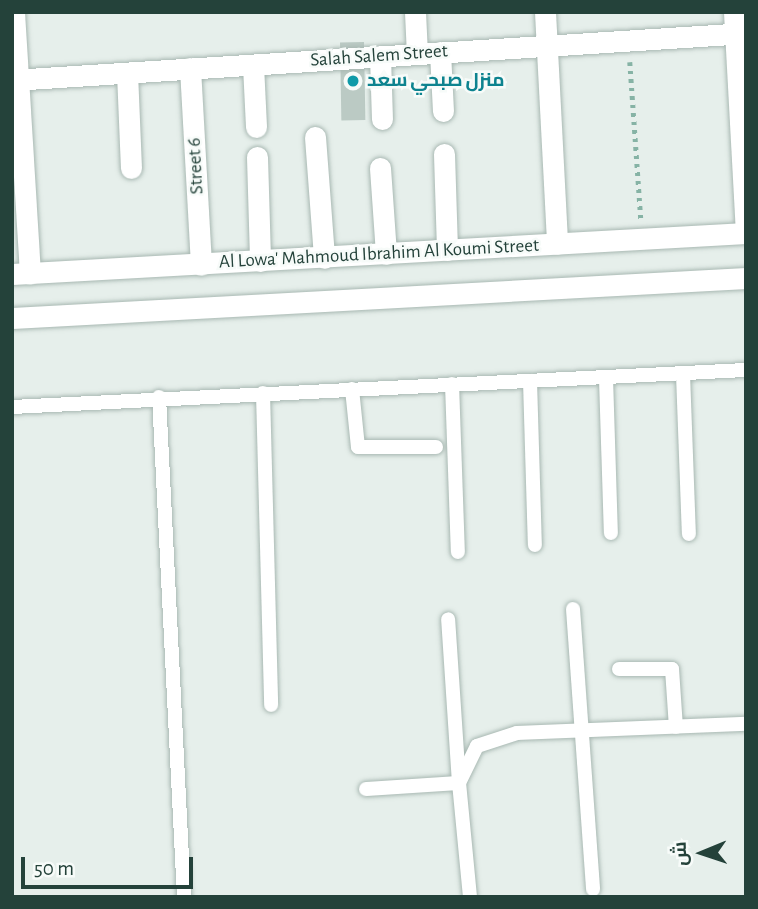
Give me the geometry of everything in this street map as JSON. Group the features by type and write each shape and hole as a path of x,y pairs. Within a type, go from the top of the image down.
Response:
{"street":[{"path":"14,12 21,274"},
{"path":"415,12 417,54"},
{"path":"545,12 557,244"},
{"path":"734,12 740,34 746,233"},
{"name":"Salah Salem Street","path":"15,79 740,34"},
{"path":"440,52 443,111"},
{"path":"380,56 382,119"},
{"path":"253,65 256,127"},
{"name":"Street 6","path":"190,68 201,265"},
{"path":"127,73 131,168"},
{"path":"315,137 324,258"},
{"path":"444,154 447,250"},
{"path":"257,157 260,261"},
{"path":"380,168 386,254"},
{"name":"Al Lowa' Mahmoud Ibrahim Al Koumi Street","path":"21,274 746,233"},
{"path":"12,318 746,278"}],"lane":[{"path":"12,407 159,397 746,370"},
{"path":"683,374 690,534"},
{"path":"606,378 611,533"},
{"path":"530,381 535,545"},
{"path":"452,384 458,552"},
{"path":"352,389 358,447 436,447"},
{"path":"263,393 271,705"},
{"path":"159,397 184,897"},
{"path":"573,609 578,730 593,889"},
{"path":"448,619 470,897"},
{"path":"619,669 672,669 676,727"},
{"path":"459,783 477,746 496,735 746,724"},
{"path":"366,789 459,783"}],"path":[{"path":"628,40 642,239"}],"building":[{"name":"منزل صبحي سعد","path":"340,42 364,42 365,120 341,120"}],"place":[{"name":"منزل صبحي سعد","path":"353,81"}]}
